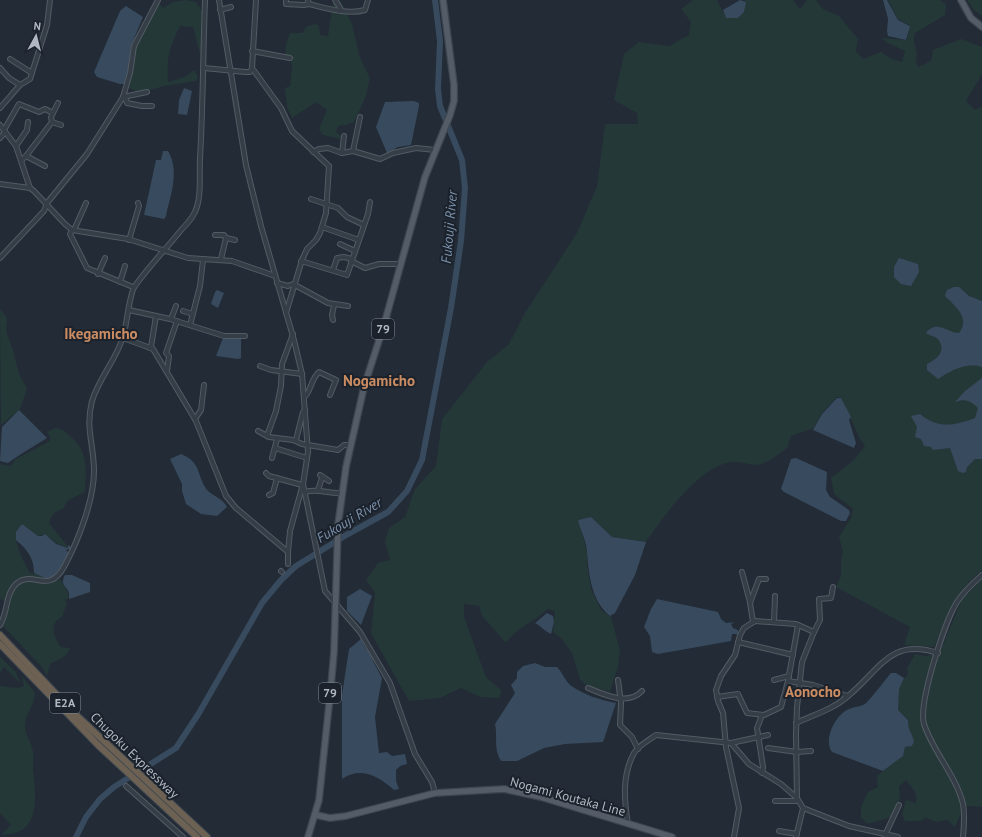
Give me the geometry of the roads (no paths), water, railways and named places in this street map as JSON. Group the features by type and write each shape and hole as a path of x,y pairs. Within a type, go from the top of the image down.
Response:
{"highway":[{"name":"Chugoku Expressway","path":"0,635 129,770"},
{"name":"Chugoku Expressway","path":"0,644 72,719 141,781 198,837"},
{"name":"Chugoku Expressway","path":"141,781 207,837"}],"main road":[{"name":"79","path":"308,837 316,815 319,800 331,686 336,603 337,538 341,493 364,387 401,264 425,177 449,118 454,90 443,0"},
{"path":"961,0 971,18 982,27"},
{"name":"Nogami Koutaka Line","path":"316,815 330,818 346,816 435,793 489,789 518,791 672,837"}],"street":[{"path":"0,108 20,86 30,79 47,25 50,0"},
{"path":"0,258 44,211 47,203 86,154 124,97 134,46 158,0"},
{"path":"0,625 3,620 9,598 16,584 28,579 46,582 52,580 64,567 72,551 93,487 94,469 88,423 93,400 103,376 123,338 133,287 191,219 197,205 204,68 205,0"},
{"path":"218,0 246,165 275,276 293,334 302,374 308,444 307,458 302,485 290,531 288,564"},
{"path":"256,0 252,68 280,108 292,131 329,166 327,203 322,227 316,240 307,249 286,313"},
{"path":"286,0 286,4 304,6 308,2 342,11 364,10 368,0"},
{"path":"335,0 342,11"},
{"path":"220,10 231,7"},
{"path":"252,51 290,58"},
{"path":"10,59 32,73"},
{"path":"0,68 9,78 20,86"},
{"path":"204,68 245,72 250,72 252,68"},
{"path":"124,97 146,92"},
{"path":"124,97 127,103 152,106"},
{"path":"22,160 52,122 51,117 58,102"},
{"path":"0,138 19,104 39,112 44,108 53,113"},
{"path":"353,151 360,117"},
{"path":"16,146 26,130 28,122"},
{"path":"52,122 61,124"},
{"path":"0,125 16,146 22,160 30,188 47,203 65,224 73,230 129,240 165,250 176,255 203,260 221,259 232,261 275,276"},
{"path":"342,153 344,136"},
{"path":"313,152 319,149 328,148 342,153 353,151 380,159 393,153 416,148 435,150"},
{"path":"26,156 45,166"},
{"path":"0,184 30,188"},
{"path":"311,199 327,203 338,208 347,217 364,225"},
{"path":"302,261 347,275 370,202"},
{"path":"86,203 70,234 85,266 98,274 133,287"},
{"path":"129,240 139,206 138,203"},
{"path":"322,227 359,240"},
{"path":"215,235 224,235 226,238 234,240"},
{"path":"221,259 226,238"},
{"path":"340,244 355,251"},
{"path":"333,270 337,258 344,257 365,268 379,264 401,264"},
{"path":"98,274 105,258"},
{"path":"190,325 200,286 203,260"},
{"path":"120,282 125,266"},
{"path":"277,283 288,286 294,285 334,305 348,306"},
{"path":"333,320 332,315 334,305"},
{"path":"171,319 176,306"},
{"path":"129,310 171,319 224,336 245,336"},
{"path":"183,311 193,314"},
{"path":"151,347 156,316"},
{"path":"167,371 169,356 166,353 177,321"},
{"path":"267,436 276,411 282,364 293,334"},
{"path":"123,338 151,347 195,419 226,496 236,508 288,552"},
{"path":"260,366 282,372 302,374"},
{"path":"304,397 308,394 312,379 319,372 336,380 330,395"},
{"path":"195,419 201,410 204,385"},
{"path":"296,440 303,412 305,410"},
{"path":"258,431 277,439 296,440 338,450 344,444 351,445"},
{"path":"272,458 277,439"},
{"path":"275,448 307,458"},
{"path":"266,473 277,478 302,485"},
{"path":"318,490 321,477 329,481"},
{"path":"269,495 273,493 277,478"},
{"path":"302,485 305,492 327,596 336,603 360,632 390,683 415,754 432,782 435,793"},
{"path":"305,492 318,490 329,493 341,493"},
{"path":"742,572 750,602 752,622"},
{"path":"963,837 963,805 960,793 928,734 924,722 924,698 938,653 957,601 982,575"},
{"path":"750,602 759,579 766,579"},
{"path":"797,800 796,723 802,662 820,620 819,599 831,598 833,587"},
{"path":"774,622 775,596"},
{"path":"739,837 734,835 739,808 726,742 723,713 716,690 721,676 735,655 738,642 744,628 752,622 774,622 798,625 814,632"},
{"path":"717,697 737,694 746,713 762,715 781,707 789,678 798,625"},
{"path":"738,642 793,655"},
{"path":"796,723 837,704 848,696 895,653 905,648 919,648 938,653"},
{"path":"774,680 789,678 848,696"},
{"path":"618,680 621,699 620,725 632,737 638,749"},
{"path":"588,688 621,699 638,696 642,691"},
{"path":"762,715 757,728 763,767 762,773"},
{"path":"628,824 625,780 634,753 656,735 732,743 768,735"},
{"path":"732,743 749,764 781,784 803,808 849,826 898,837"},
{"path":"768,748 797,752 811,751"},
{"path":"126,786 183,837"},
{"path":"775,801 797,800"},
{"path":"885,835 899,805"},
{"path":"779,831 797,836 803,808"}],"water":[{"path":"740,0 746,2 744,12 738,18 726,18 723,10"},
{"path":"883,0 887,0 898,20 910,26 906,40 888,36 888,19"},
{"path":"126,6 143,17 131,46 129,69 124,84 120,84 97,77 94,72 120,11"},
{"path":"184,88 192,91 187,115 178,114 179,100"},
{"path":"414,101 419,103 419,106 411,145 398,147 387,153 376,127 385,102"},
{"path":"163,151 168,151 174,173 171,196 164,219 144,215 156,160 161,160"},
{"path":"899,258 918,264 919,272 911,286 901,284 894,277 894,267"},
{"path":"954,287 959,287 969,296 982,301 982,367 965,366 938,379 927,370 927,364 940,354 941,343 937,338 926,333 934,327 938,327 959,333 962,328 962,317 957,308 945,296 947,290"},
{"path":"217,290 224,293 218,308 211,304"},
{"path":"223,338 241,338 241,358 238,359 216,356"},
{"path":"982,378 982,459 975,459 967,467 966,472 963,473 958,471 950,448 933,450 931,447 924,446 921,439 915,437 917,427 911,416 920,414 933,422 946,425 960,423 975,418 978,408 965,400 955,402 965,391"},
{"path":"837,398 841,398 851,417 849,420 856,443 854,448 813,430 822,414"},
{"path":"19,410 47,438 8,463 0,461 2,427"},
{"path":"181,454 193,462 196,466 204,486 208,491 221,500 227,507 217,516 201,514 186,504 182,491 182,484 170,459"},
{"path":"796,458 827,472 826,490 830,497 849,510 850,513 846,521 841,521 784,492 781,489 791,459"},
{"path":"591,517 612,537 646,542 635,575 615,613 610,616 599,603 592,587 587,548 578,520"},
{"path":"22,524 38,536 45,534 56,544 68,548 68,545 71,547 70,549 66,550 69,553 67,561 52,578 45,578 34,573 33,563 29,554 16,540 16,532"},
{"path":"65,575 72,575 90,583 90,592 69,599 68,591 63,582"},
{"path":"360,589 372,596 361,625 347,611 347,597"},
{"path":"657,599 718,612 721,619 726,623 735,622 731,624 733,628 738,630 738,634 732,634 731,641 658,654 652,652 650,636 644,627 651,609"},
{"path":"547,613 553,616 554,622 551,634 535,623"},
{"path":"361,639 366,649 370,651 373,661 382,678 375,717 379,753 387,752 392,756 405,754 407,764 400,766 396,770 396,781 399,789 394,790 376,777 369,774 356,773 342,779 342,695 349,649"},
{"path":"535,663 545,667 557,667 568,683 575,689 592,697 616,703 603,742 565,744 544,748 517,761 501,761 496,747 495,724 515,693 511,685 517,678 517,672 523,666"},
{"path":"891,673 896,673 904,678 899,689 898,710 908,720 914,742 912,746 905,747 903,756 883,771 832,752 829,741 830,735 838,717 851,708 865,704"}],"waterway":[{"name":"Fukouji River","path":"76,837 86,817 100,799 114,787 176,748 199,713 262,603 281,580 296,566 348,534 388,512 407,491 422,460 451,308 461,241 465,188 462,160 440,106 438,89 440,41 435,0"}],"district":[{"name":"Ikegamicho","path":"101,334"},
{"name":"Nogamicho","path":"379,381"},
{"name":"Aonocho","path":"813,692"}]}
